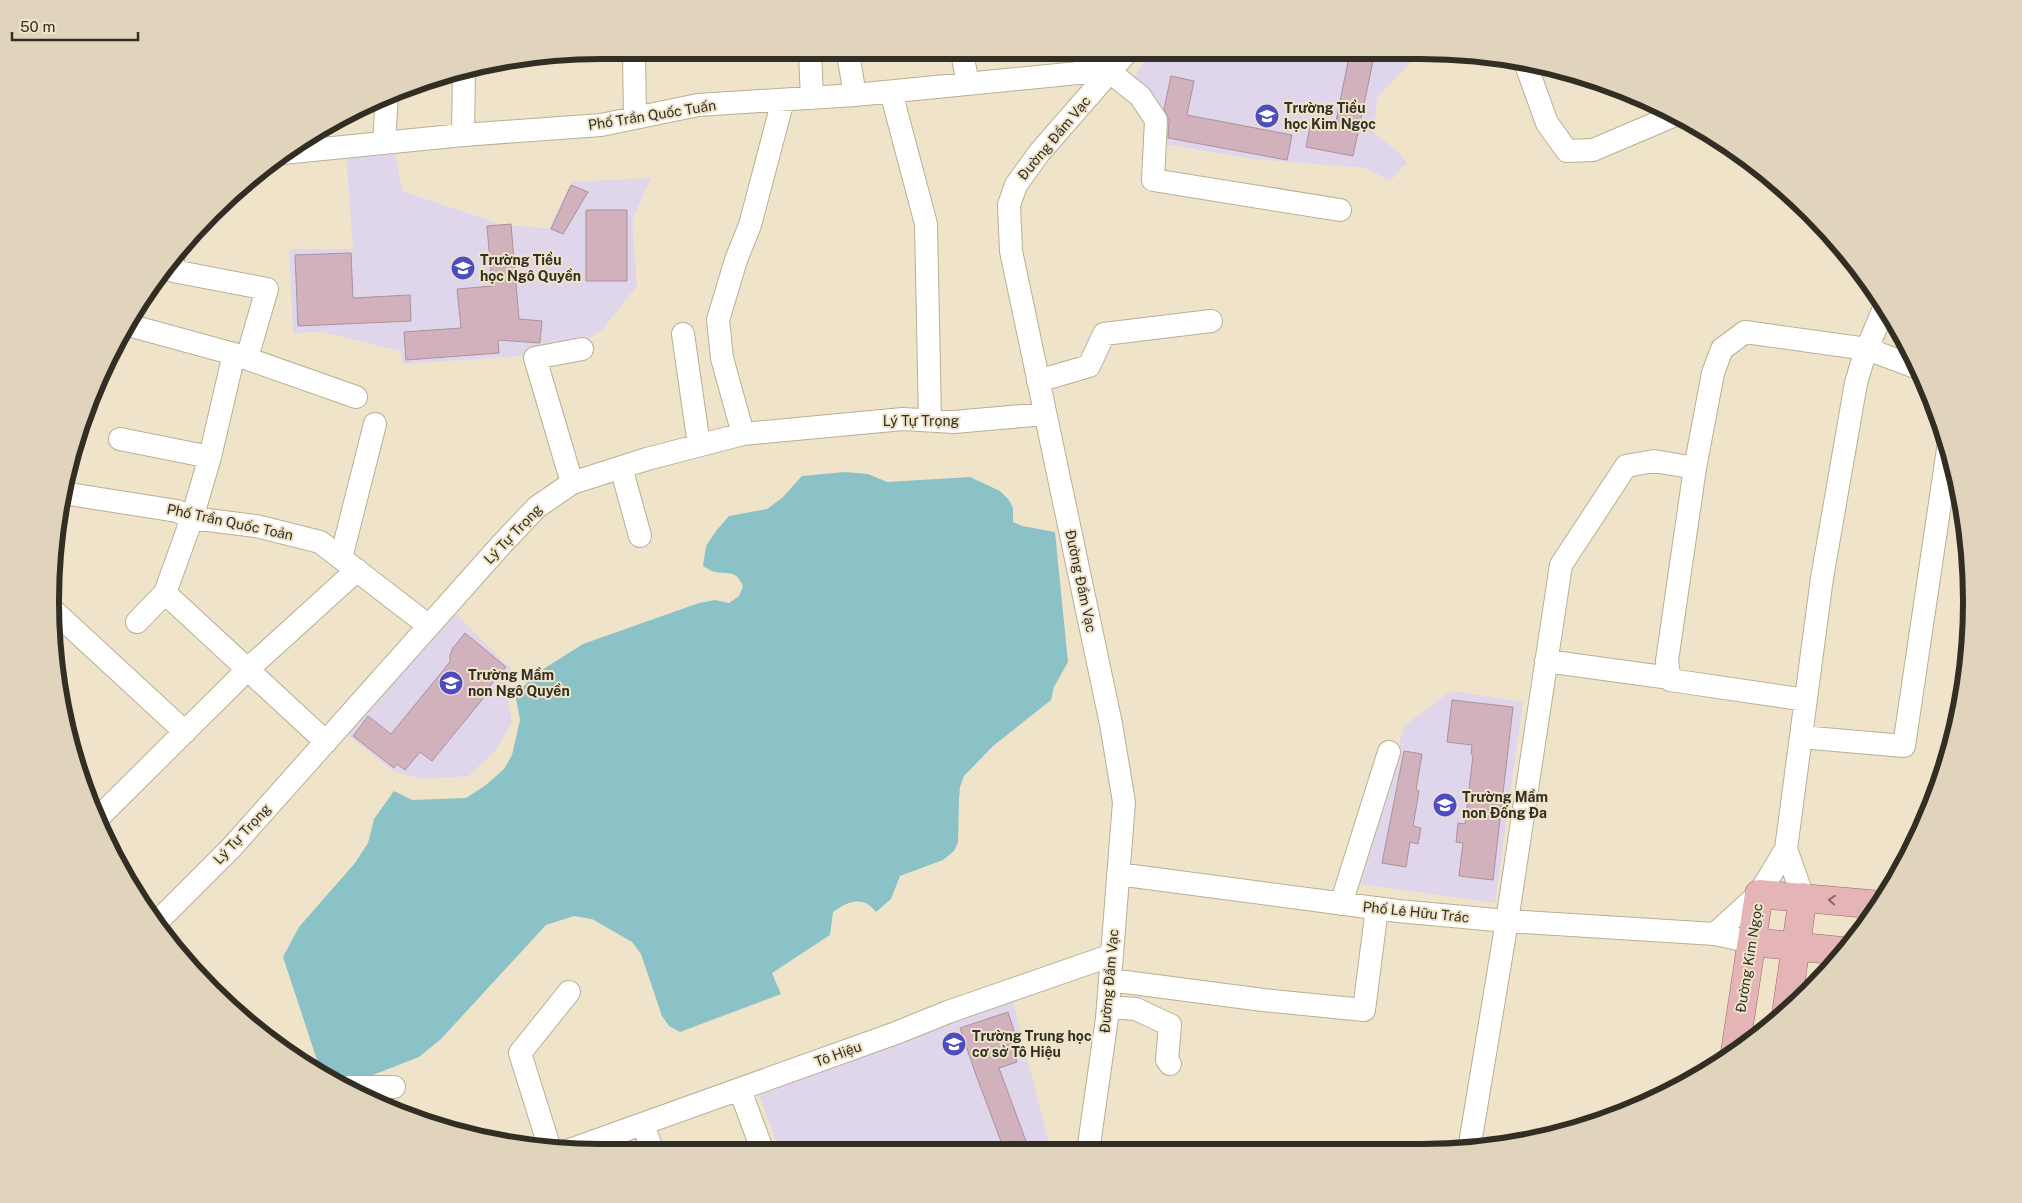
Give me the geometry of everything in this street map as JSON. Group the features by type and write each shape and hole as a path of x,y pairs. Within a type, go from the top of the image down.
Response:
{"main road":[{"path":"1759,894 1871,904"},
{"name":"Đường Kim Ngọc","path":"1736,1043 1759,894"},
{"path":"1788,1000 1804,897"},
{"path":"1752,942 1836,950"}],"street":[{"path":"634,59 635,118"},
{"path":"810,59 812,98"},
{"path":"849,59 855,95"},
{"path":"963,59 968,84"},
{"path":"1088,59 1102,72 1140,96 1156,120 1153,180 1340,210"},
{"name":"Đường Đầm Vạc","path":"1089,1144 1108,1007 1124,802 1112,724 1011,251 1009,205 1016,185 1033,161 1102,72 1118,59"},
{"path":"1528,69 1547,123 1567,152 1593,150 1667,118"},
{"name":"Phố Trần Quốc Tuấn","path":"298,152 463,135 601,125 698,105 855,95 1102,72"},
{"path":"463,135 464,76"},
{"path":"891,92 926,224 930,420"},
{"path":"743,434 722,358 718,320 736,260 750,225 783,100"},
{"path":"384,143 386,103"},
{"path":"138,622 165,593 192,518 240,356 267,289 173,271 173,269"},
{"path":"1715,934 1759,894 1786,849 1822,578 1856,383 1867,349 1881,315"},
{"path":"1038,381 1089,366 1104,334 1211,321"},
{"path":"134,326 240,356 356,397"},
{"path":"1670,678 1667,661 1695,468 1713,373 1722,349 1744,332 1867,349 1909,364"},
{"path":"683,334 699,445"},
{"path":"572,483 535,358 582,349"},
{"name":"Lý Tự Trọng","path":"161,918 232,846 537,507 572,483 620,467 743,434 903,419 954,422 1046,414"},
{"path":"102,814 248,669 349,564 374,424"},
{"path":"120,439 210,457"},
{"path":"1470,1142 1507,921 1561,565 1626,466 1654,460 1695,468"},
{"path":"1801,737 1904,746 1946,464"},
{"path":"620,467 640,536"},
{"name":"Phố Trần Quốc Toản","path":"69,494 177,511 192,518 256,526 320,542 429,626"},
{"path":"165,593 326,742"},
{"path":"59,617 185,732"},
{"path":"1546,661 1670,678 1670,680 1688,684 1806,700"},
{"path":"1341,904 1389,752"},
{"path":"1786,849 1804,897"},
{"name":"Phố Lê Hữu Trác","path":"1118,874 1377,908 1507,921 1715,934 1752,942"},
{"path":"1110,980 1263,1000 1364,1010 1377,908"},
{"name":"Tô Hiệu","path":"588,1144 740,1090 948,1012 1112,955"},
{"path":"548,1141 520,1053 569,992"},
{"path":"1108,1007 1136,1009 1170,1025 1167,1060 1170,1064"},
{"path":"357,1086 394,1087"},
{"path":"740,1090 760,1144"},
{"path":"643,1124 650,1144"}],"shaded area":[{"name":"Trường Tiểu học Kim Ngọc","path":"1146,59 1414,59 1377,98 1374,133 1399,153 1407,163 1390,181 1365,168 1253,159 1159,143 1157,98 1134,77"},
{"name":"Trường Tiểu học Ngô Quyền","path":"395,150 402,191 501,224 548,229 572,182 651,178 632,220 637,286 602,330 578,345 522,356 402,364 401,351 322,332 293,333 289,249 353,249 346,152"},
{"name":"Trường Mầm non Ngô Quyền","path":"456,614 511,669 508,697 512,723 494,752 469,776 423,779 394,772 347,734"},
{"name":"Trường Mầm non Đống Đa","path":"1451,691 1523,702 1495,903 1361,884 1404,726"},
{"name":"Trường Trung học cơ sở Tô Hiệu","path":"1012,998 1049,1144 777,1144 757,1089"}],"water":[{"path":"845,472 868,474 887,482 970,477 1000,491 1009,500 1013,508 1013,522 1022,526 1055,532 1068,662 1054,687 1051,700 993,746 964,776 960,787 958,842 954,851 943,860 900,876 891,899 876,912 866,903 855,902 844,905 833,912 830,935 772,973 781,994 680,1032 669,1026 662,1016 641,954 632,942 592,919 574,916 546,925 441,1039 419,1057 373,1075 339,1077 323,1067 317,1060 283,957 299,927 355,863 368,843 374,819 394,791 412,800 466,798 486,785 504,769 512,755 520,720 515,693 545,668 583,644 699,603 715,600 729,603 739,596 743,586 738,577 715,572 703,566 706,546 729,516 767,509 782,498 802,476"}],"building":[{"path":"1349,59 1374,59 1353,156 1306,147 1311,121 1335,126"},
{"path":"1171,76 1194,81 1187,115 1292,135 1287,160 1168,138 1169,120 1164,109"},
{"path":"571,185 588,192 563,234 551,229"},
{"path":"586,210 627,210 627,281 586,281"},
{"path":"511,224 519,319 542,321 540,343 498,340 499,353 406,360 404,332 461,328 457,289 492,286 487,226"},
{"path":"351,253 353,298 410,295 411,321 298,326 295,255"},
{"path":"465,633 506,667 432,761 420,752 405,770 397,764 394,768 353,736 368,716 391,734 450,662 453,648"},
{"path":"1452,700 1513,707 1493,880 1459,876 1463,843 1456,842 1458,823 1465,824 1473,755 1471,754 1472,745 1447,742"},
{"path":"1404,751 1422,754 1416,790 1419,791 1413,826 1421,828 1418,844 1410,842 1406,867 1382,863"},
{"path":"1008,1012 1017,1040 1011,1042 1017,1062 999,1068 1027,1144 1002,1144 960,1028"}],"place":[{"name":"Trường Tiểu học Kim Ngọc","path":"1267,116"},
{"name":"Trường Tiểu học Ngô Quyền","path":"463,268"},
{"name":"Trường Mầm non Ngô Quyền","path":"451,683"},
{"name":"Trường Mầm non Đống Đa","path":"1445,805"},
{"name":"Trường Trung học cơ sở Tô Hiệu","path":"954,1044"}]}
